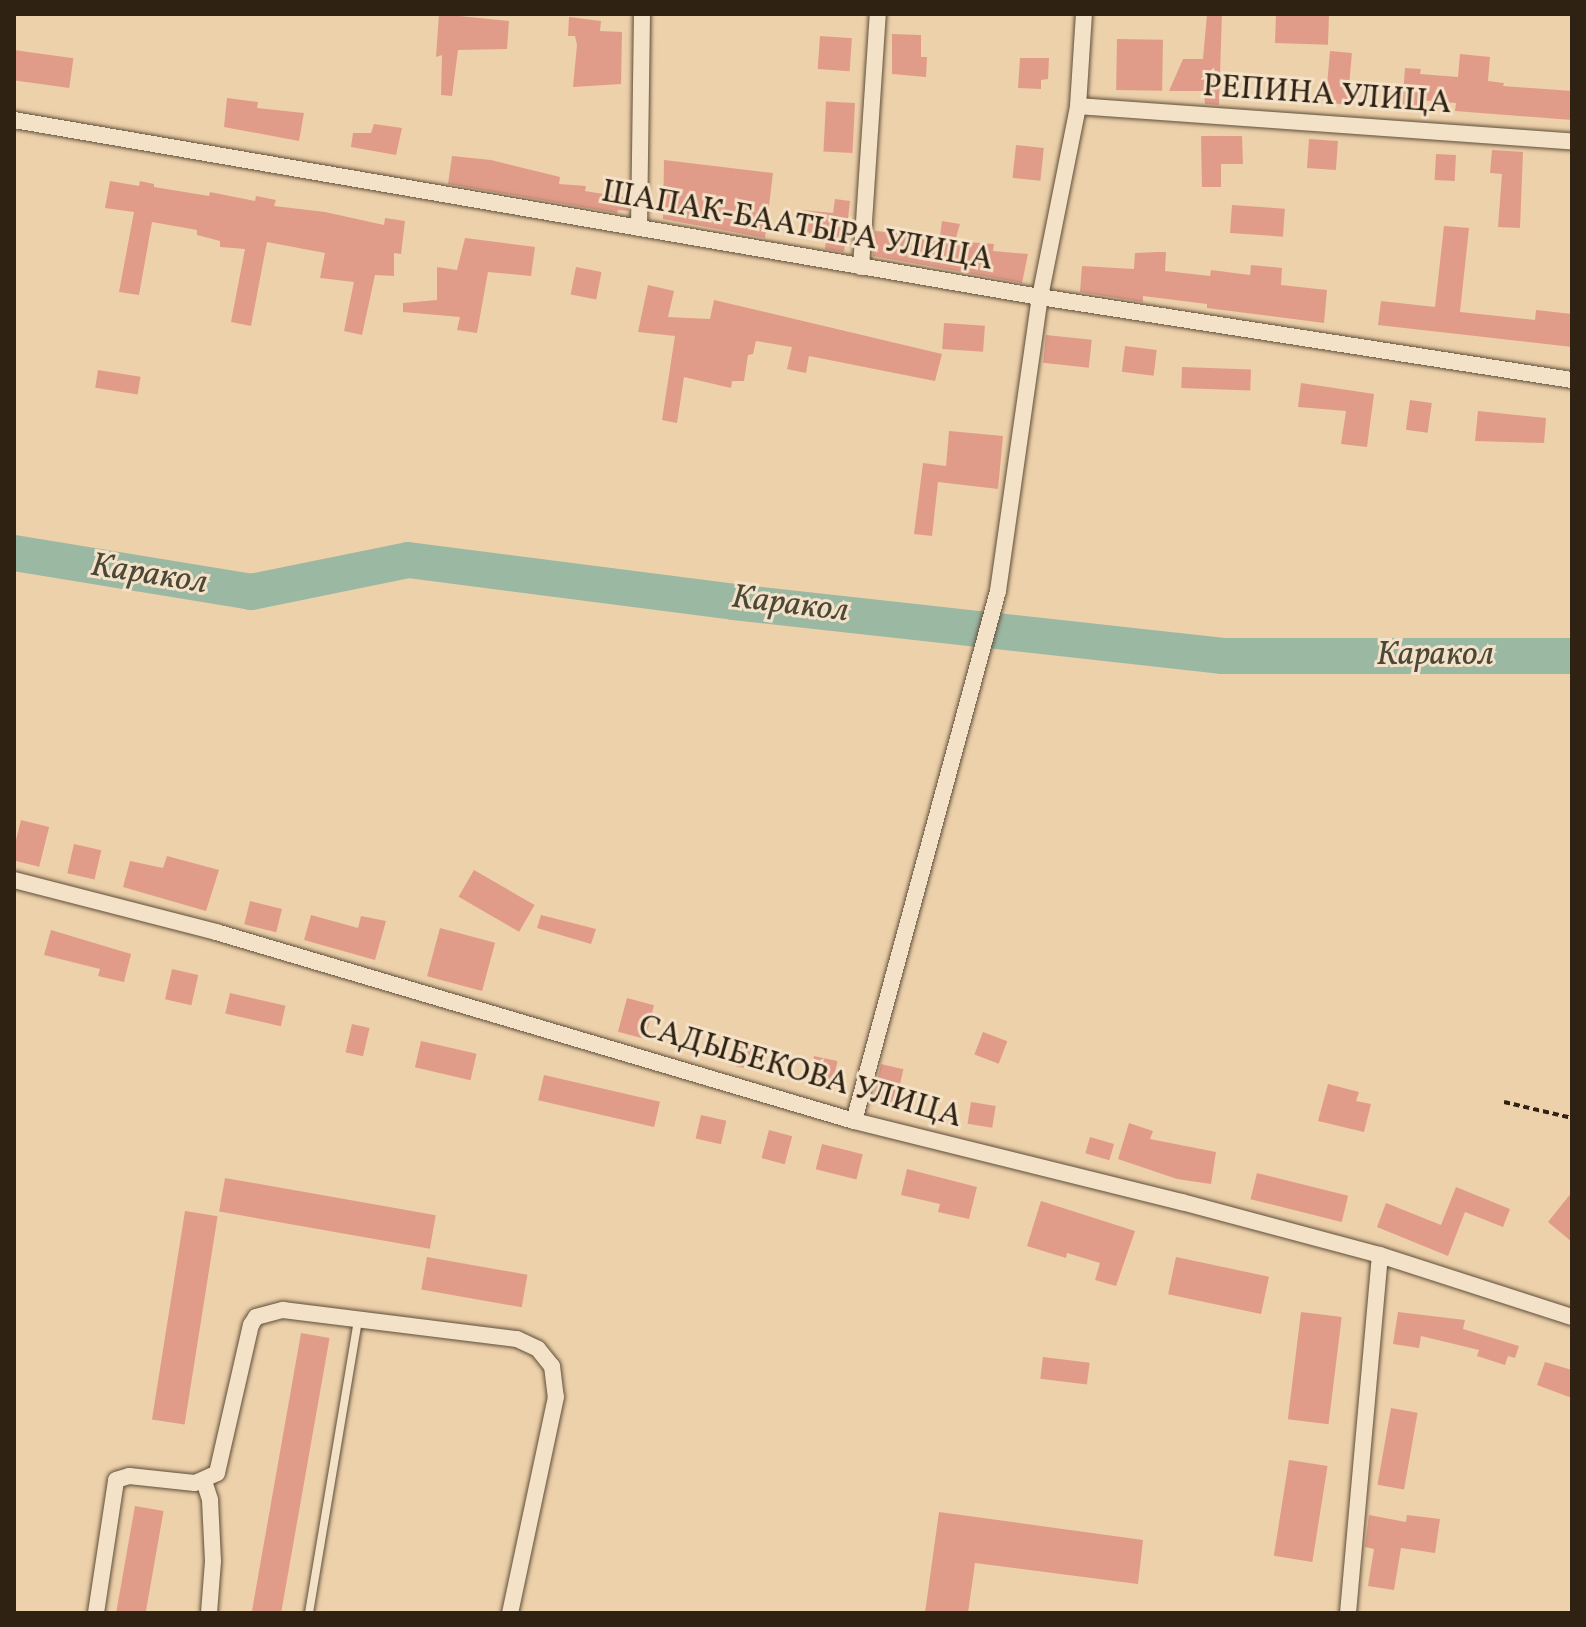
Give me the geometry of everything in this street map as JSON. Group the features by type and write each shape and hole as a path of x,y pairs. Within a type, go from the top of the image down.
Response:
{"street":[{"path":"639,228 642,14"},
{"path":"861,267 878,14"},
{"path":"854,1121 998,591 1040,297 1078,106 1084,14"},
{"name":"РЕПИНА УЛИЦА","path":"1078,106 1572,141"},
{"name":"ШАПАК-БААТЫРА УЛИЦА","path":"14,120 1040,297 1572,380"},
{"name":"САДЫБЕКОВА УЛИЦА","path":"14,880 216,932 854,1121 1182,1202 1380,1255 1572,1317"},
{"path":"1348,1613 1380,1255"},
{"path":"96,1613 116,1480 129,1476 204,1481 217,1473 251,1325 256,1317 283,1310 517,1339 538,1349 552,1366 556,1397 510,1613"},
{"path":"204,1481 211,1516 209,1613"}],"lane":[{"path":"309,1613 358,1320"}],"path":[{"path":"1504,1102 1572,1118"}],"building":[{"path":"439,14 509,21 507,49 458,50 452,96 441,95 442,55 436,57"},
{"path":"1207,14 1222,14 1219,105 1205,104 1204,91 1169,91 1183,59 1203,59"},
{"path":"1276,14 1329,16 1328,45 1275,43"},
{"path":"569,17 601,21 600,31 622,32 621,84 573,87 577,45 575,36 568,36"},
{"path":"892,34 921,35 921,57 927,57 926,77 892,74"},
{"path":"820,36 852,38 850,71 818,69"},
{"path":"1117,39 1163,40 1162,91 1116,90"},
{"path":"14,50 73,58 69,88 14,80"},
{"path":"1330,51 1352,53 1347,105 1325,103"},
{"path":"1460,54 1490,57 1488,81 1504,83 1503,86 1572,91 1572,120 1455,111 1456,103 1418,100 1418,109 1402,108 1405,68 1421,69 1420,74 1458,77"},
{"path":"1020,58 1049,58 1048,79 1041,80 1041,89 1018,88"},
{"path":"227,98 258,102 257,108 304,113 299,141 224,127"},
{"path":"826,101 855,103 852,153 823,151"},
{"path":"374,124 402,128 396,155 351,147 353,133 371,133"},
{"path":"1201,136 1242,136 1243,164 1221,164 1221,187 1202,187"},
{"path":"1309,139 1338,141 1336,170 1307,168"},
{"path":"1016,145 1044,148 1040,181 1013,178"},
{"path":"1492,150 1523,152 1520,228 1498,227 1502,174 1490,173"},
{"path":"1436,154 1456,155 1455,181 1435,180"},
{"path":"452,156 491,160 560,177 559,184 586,186 585,191 628,198 628,211 618,210 617,213 448,184"},
{"path":"664,160 773,173 765,238 663,219"},
{"path":"110,181 139,186 140,181 154,184 154,187 209,196 210,192 255,201 256,196 276,200 274,206 325,212 384,225 385,218 405,221 401,254 394,253 394,276 375,275 362,335 344,331 354,282 320,278 325,253 267,242 251,326 231,322 245,249 220,247 220,241 197,235 197,230 152,222 139,295 119,292 134,212 105,208"},
{"path":"835,199 850,201 844,252 825,249 826,236 799,233 802,210 833,213"},
{"path":"1232,205 1285,209 1283,237 1230,233"},
{"path":"942,221 960,224 955,241 994,244 993,251 1028,254 1022,283 873,256 875,231 940,236"},
{"path":"1444,226 1469,228 1460,312 1535,320 1536,310 1572,314 1572,347 1378,325 1381,301 1435,307"},
{"path":"465,238 535,247 531,276 488,272 477,333 457,330 460,317 403,312 403,303 437,300 437,267 457,270"},
{"path":"1166,252 1165,271 1210,276 1211,270 1250,275 1251,265 1282,268 1281,285 1327,290 1324,323 1207,308 1207,304 1143,296 1143,302 1080,292 1082,266 1134,269 1135,253"},
{"path":"576,267 602,272 596,299 571,294"},
{"path":"648,285 674,291 668,317 710,319 714,300 942,354 935,381 809,356 806,373 787,369 792,347 756,341 753,354 748,355 744,381 732,381 731,388 684,377 677,423 662,420 675,336 638,332"},
{"path":"944,323 985,326 983,352 942,349"},
{"path":"1046,335 1092,340 1089,368 1043,363"},
{"path":"1125,346 1157,350 1154,376 1122,372"},
{"path":"1182,367 1251,369 1250,390 1181,388"},
{"path":"98,370 140,377 138,395 95,388"},
{"path":"1301,383 1374,394 1367,447 1341,444 1346,411 1298,407"},
{"path":"1410,400 1432,403 1428,433 1406,430"},
{"path":"1478,411 1546,418 1544,443 1475,441"},
{"path":"949,431 1003,436 998,489 938,482 932,536 914,534 923,463 946,466"},
{"path":"21,820 49,827 39,867 14,861"},
{"path":"74,844 101,850 95,880 67,873"},
{"path":"167,856 219,870 206,911 123,887 130,861 163,868"},
{"path":"474,870 535,905 519,932 458,897"},
{"path":"250,901 282,909 276,932 244,924"},
{"path":"311,915 358,928 361,916 386,921 375,960 304,940"},
{"path":"541,915 596,929 591,944 537,928"},
{"path":"440,928 495,943 482,991 427,976"},
{"path":"51,930 131,954 124,982 98,976 100,969 44,955"},
{"path":"172,969 198,975 191,1005 165,999"},
{"path":"230,993 286,1006 281,1026 225,1013"},
{"path":"627,998 654,1005 645,1039 618,1032"},
{"path":"352,1024 370,1028 363,1056 345,1052"},
{"path":"983,1032 1007,1041 999,1064 974,1054"},
{"path":"421,1041 477,1054 470,1080 415,1067"},
{"path":"741,1042 767,1047 762,1072 736,1067"},
{"path":"814,1056 837,1061 832,1088 808,1083"},
{"path":"881,1064 903,1069 896,1103 873,1098"},
{"path":"544,1075 660,1102 654,1127 538,1100"},
{"path":"1328,1084 1359,1092 1356,1101 1371,1104 1364,1132 1318,1121"},
{"path":"971,1102 996,1106 992,1128 968,1124"},
{"path":"701,1115 726,1121 721,1144 696,1138"},
{"path":"1129,1123 1153,1131 1150,1139 1216,1152 1211,1184 1177,1179 1118,1159"},
{"path":"769,1130 792,1136 785,1164 761,1158"},
{"path":"1090,1137 1114,1144 1109,1160 1085,1153"},
{"path":"822,1144 863,1154 856,1179 816,1169"},
{"path":"907,1169 977,1187 969,1219 938,1212 940,1204 901,1195"},
{"path":"1257,1173 1348,1196 1342,1222 1250,1199"},
{"path":"225,1178 436,1215 430,1249 219,1211"},
{"path":"1456,1187 1510,1209 1503,1227 1465,1212 1448,1256 1377,1227 1386,1203 1441,1225"},
{"path":"1572,1192 1572,1242 1548,1222"},
{"path":"1041,1201 1135,1231 1116,1286 1095,1280 1100,1263 1067,1253 1066,1258 1027,1246"},
{"path":"185,1211 218,1216 185,1425 152,1419"},
{"path":"427,1257 527,1275 522,1307 421,1289"},
{"path":"1176,1257 1269,1277 1261,1314 1168,1294"},
{"path":"1301,1312 1342,1317 1329,1424 1288,1419"},
{"path":"1398,1312 1465,1320 1463,1329 1519,1346 1515,1358 1508,1356 1505,1365 1477,1356 1479,1350 1421,1336 1419,1348 1393,1344"},
{"path":"301,1333 330,1338 281,1613 252,1613"},
{"path":"1043,1357 1090,1363 1087,1385 1040,1379"},
{"path":"1545,1362 1572,1370 1572,1398 1537,1385"},
{"path":"1391,1408 1418,1413 1404,1490 1377,1485"},
{"path":"1289,1460 1328,1466 1312,1562 1274,1556"},
{"path":"135,1506 164,1511 146,1613 116,1613"},
{"path":"939,1512 1143,1540 1138,1584 975,1563 968,1613 925,1613"},
{"path":"1369,1515 1406,1522 1407,1515 1440,1519 1435,1553 1401,1548 1394,1590 1368,1586 1374,1549 1365,1547"}],"waterway":[{"name":"Каракол","path":"14,553 251,592 408,560 734,602 1223,656 1572,656"}]}
